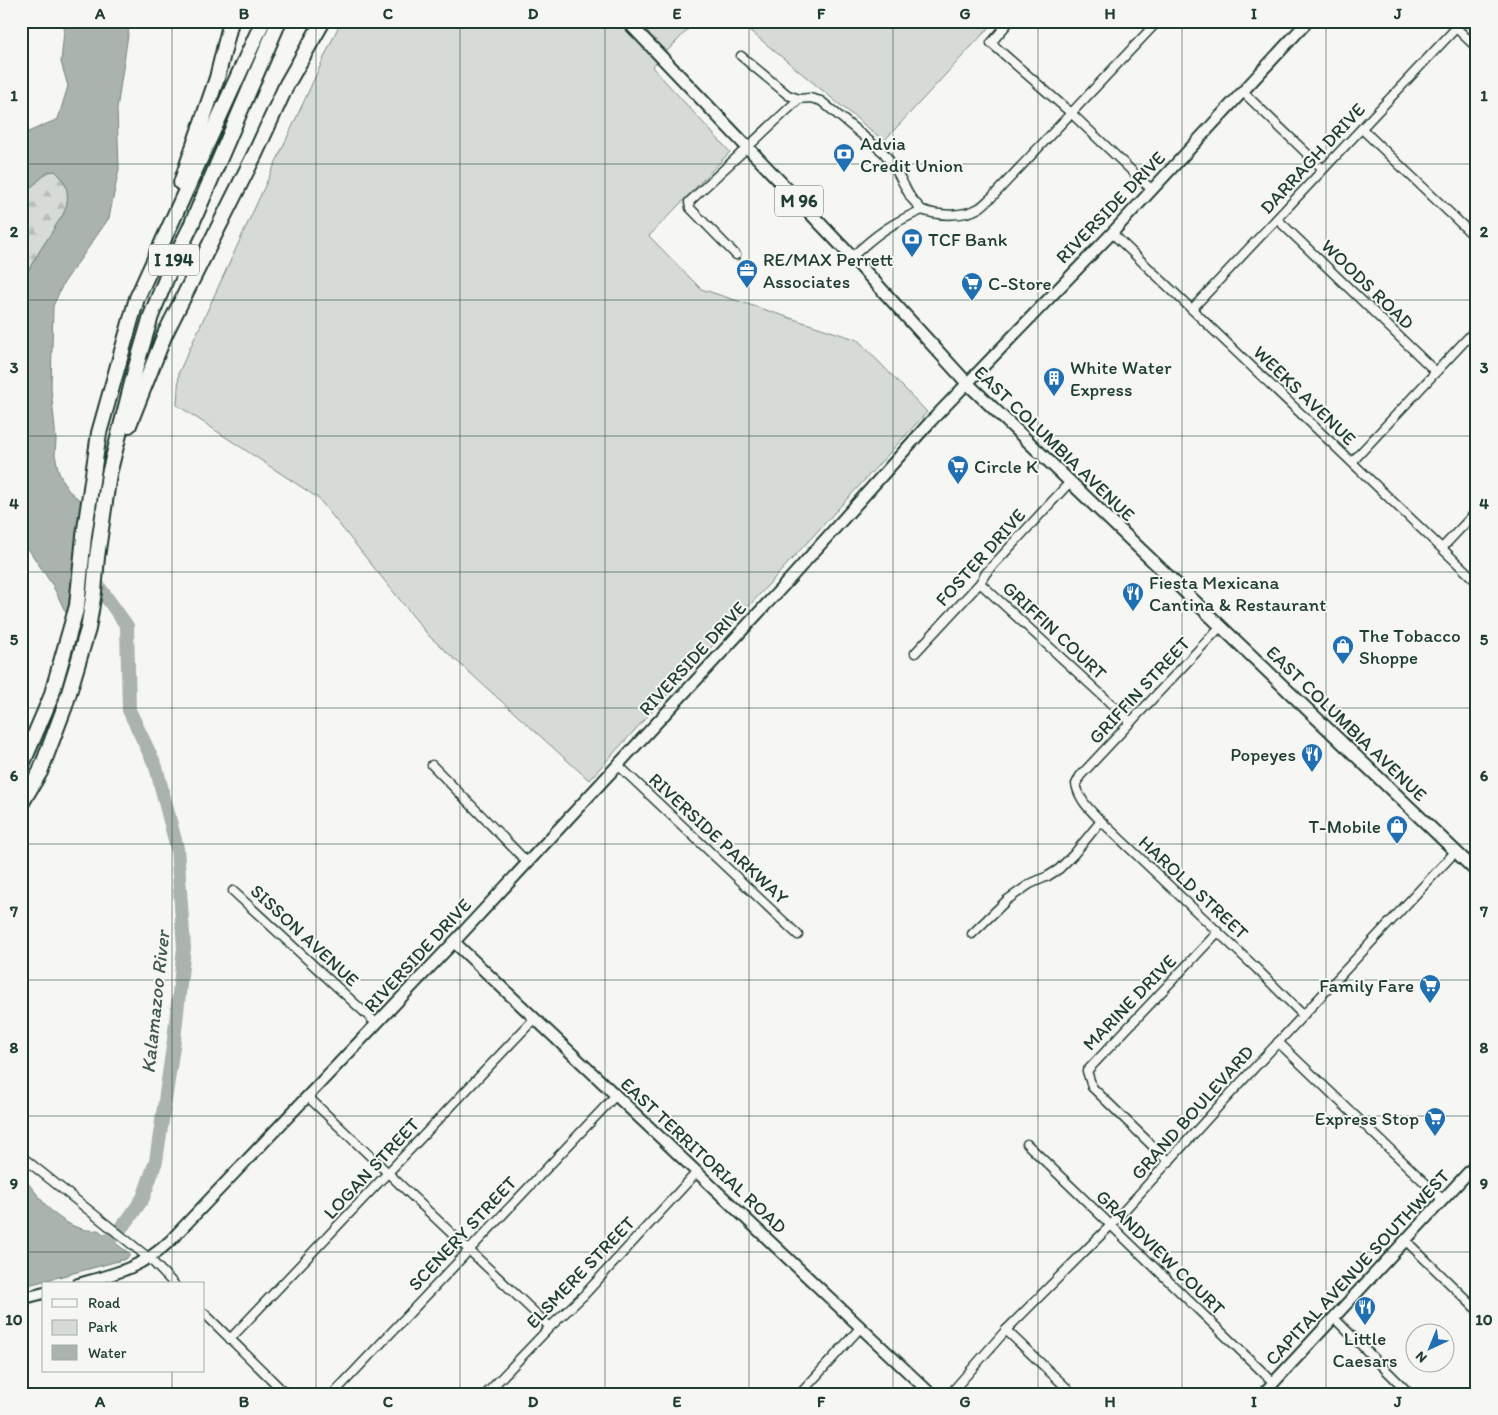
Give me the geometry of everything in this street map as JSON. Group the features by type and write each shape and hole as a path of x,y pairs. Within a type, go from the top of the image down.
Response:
{"highway":[{"path":"154,262 217,78 231,21"},
{"name":"I 194","path":"21,767 51,697 80,591 90,495 99,433 137,298 264,21"},
{"name":"I 194","path":"21,804 40,772 65,706 88,628 103,510 110,474 136,367 151,316 278,21"},
{"path":"110,474 165,334 255,154 287,84 323,21"}],"main road":[{"name":"EAST COLUMBIA AVENUE","path":"627,21 852,257 967,383 1477,872"}],"street":[{"path":"1010,21 991,43 1072,113 1152,190"},
{"path":"742,56 788,95 800,99 810,98 821,101 884,153 896,170 911,198 922,210 962,214 978,208 992,197 1158,21"},
{"name":"RIVERSIDE DRIVE","path":"85,1282 123,1271 150,1259 171,1240 454,942 787,582 931,421 1112,233 1308,21"},
{"path":"1449,21 1477,48"},
{"name":"DARRAGH DRIVE","path":"1192,309 1456,28"},
{"path":"1243,92 1323,169"},
{"path":"736,255 690,208 690,202 800,99"},
{"path":"1362,129 1477,239"},
{"path":"852,257 882,230 900,219 922,210"},
{"name":"WOODS ROAD","path":"1277,219 1436,372"},
{"name":"WEEKS AVENUE","path":"1112,233 1477,582"},
{"path":"1352,462 1477,328"},
{"name":"FOSTER DRIVE","path":"914,653 980,583 986,573 1070,482"},
{"path":"1442,548 1477,511"},
{"name":"GRIFFIN COURT","path":"980,583 1131,722"},
{"name":"GRIFFIN STREET","path":"1080,776 1221,626"},
{"path":"432,765 527,862"},
{"name":"RIVERSIDE PARKWAY","path":"618,765 798,935"},
{"name":"HAROLD STREET","path":"1080,776 1076,784 1077,792 1083,802 1303,1015"},
{"path":"972,934 1007,900 1030,884 1059,869 1102,821"},
{"name":"GRAND BOULEVARD","path":"950,1394 1006,1330 1111,1225 1456,851"},
{"name":"SISSON AVENUE","path":"233,891 376,1023"},
{"name":"MARINE DRIVE","path":"1169,1162 1092,1086 1087,1071 1218,932"},
{"name":"EAST TERRITORIAL ROAD","path":"454,942 931,1394"},
{"name":"LOGAN STREET","path":"230,1339 535,1018"},
{"path":"1278,1042 1443,1200"},
{"name":"SCENERY STREET","path":"333,1394 616,1095"},
{"path":"307,1096 550,1327"},
{"name":"GRANDVIEW COURT","path":"1027,1144 1274,1382"},
{"path":"21,1156 150,1259 172,1282"},
{"name":"CAPITAL AVENUE SOUTHWEST","path":"1262,1394 1477,1163"},
{"name":"ELSMERE STREET","path":"486,1394 550,1327 584,1295 696,1172"},
{"path":"1405,1240 1477,1310"},
{"path":"21,1298 42,1293"},
{"path":"205,1314 286,1394"},
{"path":"1334,1318 1410,1394"},
{"path":"800,1394 861,1327"},
{"path":"1006,1330 1073,1394"}],"green space":[{"path":"341,21 696,21 652,67 730,152 649,236 701,289 858,340 927,412 589,780 429,636 318,498 177,405 179,372"},
{"path":"738,21 995,21 884,141"},
{"path":"1457,21 1477,21 1477,41"},
{"path":"55,171 67,189 67,205 62,217 32,264 21,288 21,196 48,172"}],"water":[{"path":"65,21 130,21 117,109 119,169 109,218 63,284 53,306 51,388 56,440 55,455 59,473 68,490 82,502 67,615 53,586 21,538 21,288 32,264 65,210 67,194 65,184 55,171 48,172 21,196 21,135 58,119 68,86 61,62"},
{"path":"21,1176 49,1209 61,1219 75,1227 98,1230 130,1254 126,1259 21,1287"}],"waterway":[{"name":"Kalamazoo River","path":"77,556 127,626 129,710 156,767 177,848 184,948 174,1040 156,1161 143,1198 128,1220 98,1250"}],"place":[{"name":"Advia Credit Union","path":"844,173"},
{"name":"TCF Bank","path":"912,258"},
{"name":"RE/MAX Perrett Associates","path":"747,289"},
{"name":"C-Store","path":"972,302"},
{"name":"White Water Express","path":"1054,397"},
{"name":"Circle K","path":"958,485"},
{"name":"Fiesta Mexicana Cantina & Restaurant","path":"1133,612"},
{"name":"The Tobacco Shoppe","path":"1343,665"},
{"name":"Popeyes","path":"1312,773"},
{"name":"T-Mobile","path":"1397,845"},
{"name":"Family Fare","path":"1430,1004"},
{"name":"Express Stop","path":"1435,1137"},
{"name":"Little Caesars","path":"1365,1326"}]}
